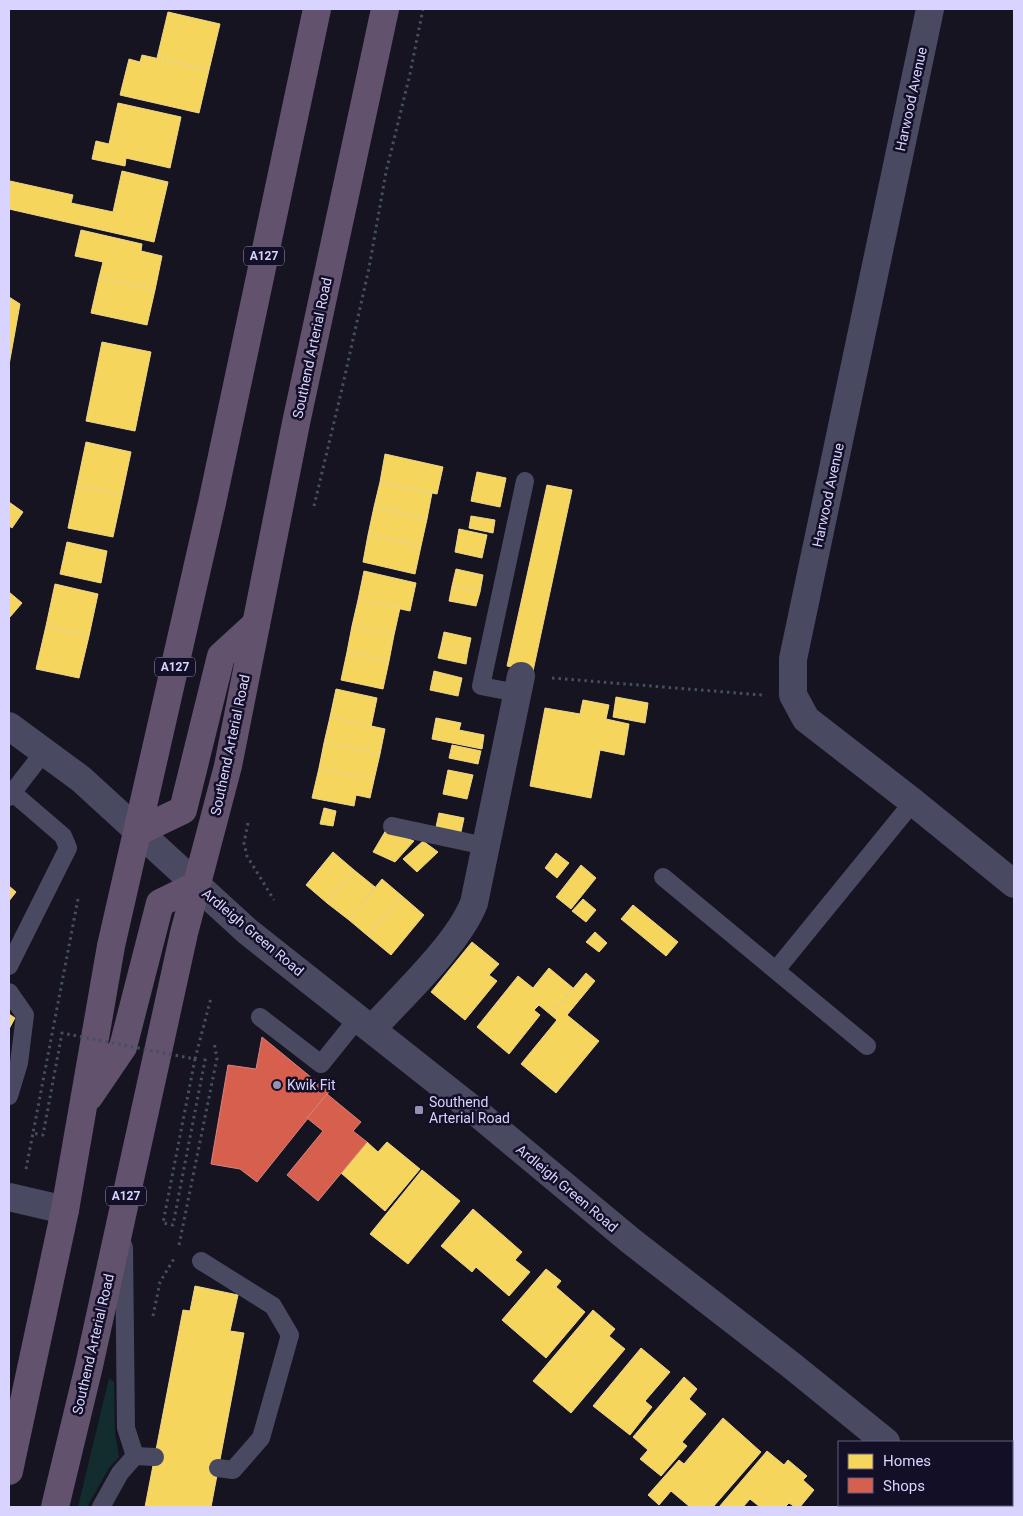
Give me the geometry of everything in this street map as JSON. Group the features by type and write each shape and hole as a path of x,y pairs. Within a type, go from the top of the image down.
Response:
{"highway":[{"name":"A127","path":"9,1471 65,1210 111,946 139,831 317,9"},
{"name":"Southend Arterial Road","path":"55,1507 197,885 228,766 296,424 385,9"},
{"name":"A127","path":"139,831 183,810 220,656 256,624"},
{"name":"A127","path":"84,1105 124,1047 160,903 197,885"}],"street":[{"name":"Harwood Avenue","path":"930,9 793,659 793,695 806,719 1014,884"},
{"path":"365,1024 454,937 469,918 474,903 519,685"},
{"name":"Ardleigh Green Road","path":"9,726 43,753 81,779 248,931 476,1112 632,1241 885,1441"},
{"path":"17,1186 65,1210"}],"lane":[{"path":"519,685 481,686 524,481"},
{"path":"9,966 68,848 63,836 11,795 43,753"},
{"path":"776,970 913,802"},
{"path":"392,826 485,846"},
{"path":"663,877 867,1046"},
{"path":"9,992 25,1015 19,1063 9,1096"},
{"path":"260,1017 321,1064 365,1024"},
{"path":"124,1209 126,1428 135,1456"},
{"path":"201,1261 273,1306 290,1335 261,1438 233,1470 218,1468"},
{"path":"135,1456 155,1457"},
{"path":"101,1507 120,1473 135,1456"}],"path":[{"path":"313,509 346,374 386,172 410,74 423,9"},
{"path":"519,685 793,695"},
{"path":"249,816 244,844 247,856 274,900"},
{"path":"17,1186 33,1133 78,899"},
{"path":"206,1055 173,1225 163,1223 195,1059 211,998"},
{"path":"33,1133 43,1135 62,1033 195,1059"},
{"path":"152,1318 160,1282 177,1253 183,1230 217,1058 214,1042"}],"green space":[{"path":"109,1378 114,1382 115,1433 119,1457 109,1468 87,1507 78,1507"}],"building: Homes":[{"path":"168,12 220,24 209,70 157,58"},
{"path":"142,55 209,70 199,113 120,95 129,59 140,62"},
{"path":"118,103 181,117 170,168 126,158 125,166 92,159 96,141 109,144"},
{"path":"122,171 168,182 154,242 9,209 10,181 73,195 71,203 113,212"},
{"path":"81,230 142,244 141,251 162,256 155,290 99,278 103,262 75,256"},
{"path":"99,278 155,290 147,325 91,313"},
{"path":"9,297 20,304 9,365"},
{"path":"102,342 151,352 135,431 86,421"},
{"path":"86,442 131,452 122,495 77,485"},
{"path":"385,454 443,467 437,494 380,482"},
{"path":"477,472 506,478 500,507 471,501"},
{"path":"380,482 432,493 427,519 374,507"},
{"path":"77,485 122,495 113,537 68,528"},
{"path":"547,485 572,490 533,671 507,666"},
{"path":"9,502 23,512 12,528 9,526"},
{"path":"374,507 427,519 421,546 368,535"},
{"path":"471,516 495,520 493,533 469,528"},
{"path":"459,529 487,535 482,558 455,552"},
{"path":"368,535 421,546 415,574 363,562"},
{"path":"67,542 107,551 101,583 60,574"},
{"path":"456,569 483,575 480,592 452,586"},
{"path":"364,571 416,583 410,611 358,600"},
{"path":"55,584 98,594 89,636 46,626"},
{"path":"452,586 480,592 476,606 449,601"},
{"path":"9,592 22,603 10,617 9,616"},
{"path":"358,600 400,608 394,635 352,626"},
{"path":"46,626 89,636 79,678 36,669"},
{"path":"352,626 394,635 389,661 347,652"},
{"path":"444,632 471,638 468,652 441,646"},
{"path":"441,646 468,652 466,664 438,658"},
{"path":"347,652 389,661 383,689 341,680"},
{"path":"434,671 462,678 458,696 430,690"},
{"path":"336,689 377,698 371,727 330,717"},
{"path":"616,697 648,703 645,723 613,717"},
{"path":"583,700 609,705 606,719 629,724 624,755 600,750 591,798 530,786 545,708 580,714"},
{"path":"330,717 385,729 380,754 324,743"},
{"path":"436,718 461,723 459,730 484,735 482,749 432,739"},
{"path":"324,743 380,754 374,780 319,768"},
{"path":"452,745 481,751 478,764 449,758"},
{"path":"319,768 374,780 370,798 356,795 354,806 312,798"},
{"path":"448,770 473,775 467,799 443,794"},
{"path":"324,808 336,811 333,826 320,824"},
{"path":"439,813 464,818 461,832 436,827"},
{"path":"386,830 414,841 395,862 373,852"},
{"path":"423,841 438,852 417,872 403,859"},
{"path":"333,852 354,870 327,903 306,885"},
{"path":"556,853 569,863 557,878 545,868"},
{"path":"581,865 596,878 571,909 556,897"},
{"path":"354,870 375,887 349,920 327,903"},
{"path":"382,879 402,896 368,936 349,920"},
{"path":"9,886 16,892 9,901"},
{"path":"402,896 424,915 391,955 368,936"},
{"path":"583,899 596,910 586,922 572,911"},
{"path":"633,905 678,942 666,956 621,919"},
{"path":"595,932 607,943 599,952 586,942"},
{"path":"472,942 499,964 489,975 497,981 465,1020 431,992"},
{"path":"549,968 573,988 551,1015 539,1005 534,1010 540,1015 509,1054 477,1027 518,976 533,988"},
{"path":"586,973 595,981 567,1015 599,1041 556,1093 521,1064 557,1020 551,1015"},
{"path":"9,1014 15,1018 9,1029"},
{"path":"367,1142 378,1152 387,1142 420,1169 385,1211 341,1173"},
{"path":"422,1170 460,1201 408,1264 370,1234"},
{"path":"473,1209 522,1252 515,1260 530,1272 509,1296 476,1267 472,1272 441,1246"},
{"path":"546,1269 561,1281 556,1287 585,1312 546,1358 502,1320"},
{"path":"195,1286 238,1295 230,1331 244,1333 211,1507 145,1507 183,1310 190,1311"},
{"path":"593,1310 615,1329 609,1336 625,1349 571,1413 533,1381"},
{"path":"641,1348 670,1372 645,1401 652,1407 630,1435 593,1406"},
{"path":"684,1377 697,1389 689,1399 706,1414 682,1442 687,1446 661,1476 640,1459 648,1450 633,1437"},
{"path":"723,1418 761,1452 713,1507 690,1507 671,1491 659,1505 648,1495 679,1460 684,1464"},
{"path":"767,1451 784,1465 788,1460 807,1476 803,1480 814,1490 800,1507 795,1507 789,1503 785,1507 760,1507 750,1499 743,1507 719,1507"}],"building: Shops":[{"path":"262,1037 329,1092 257,1182 240,1169 211,1164 228,1065 256,1069"},
{"path":"327,1094 361,1122 353,1131 367,1142 318,1201 287,1175 323,1131 307,1118"}],"place":[{"name":"Kwik Fit","path":"277,1085"},
{"name":"Southend Arterial Road","path":"419,1110"}]}
